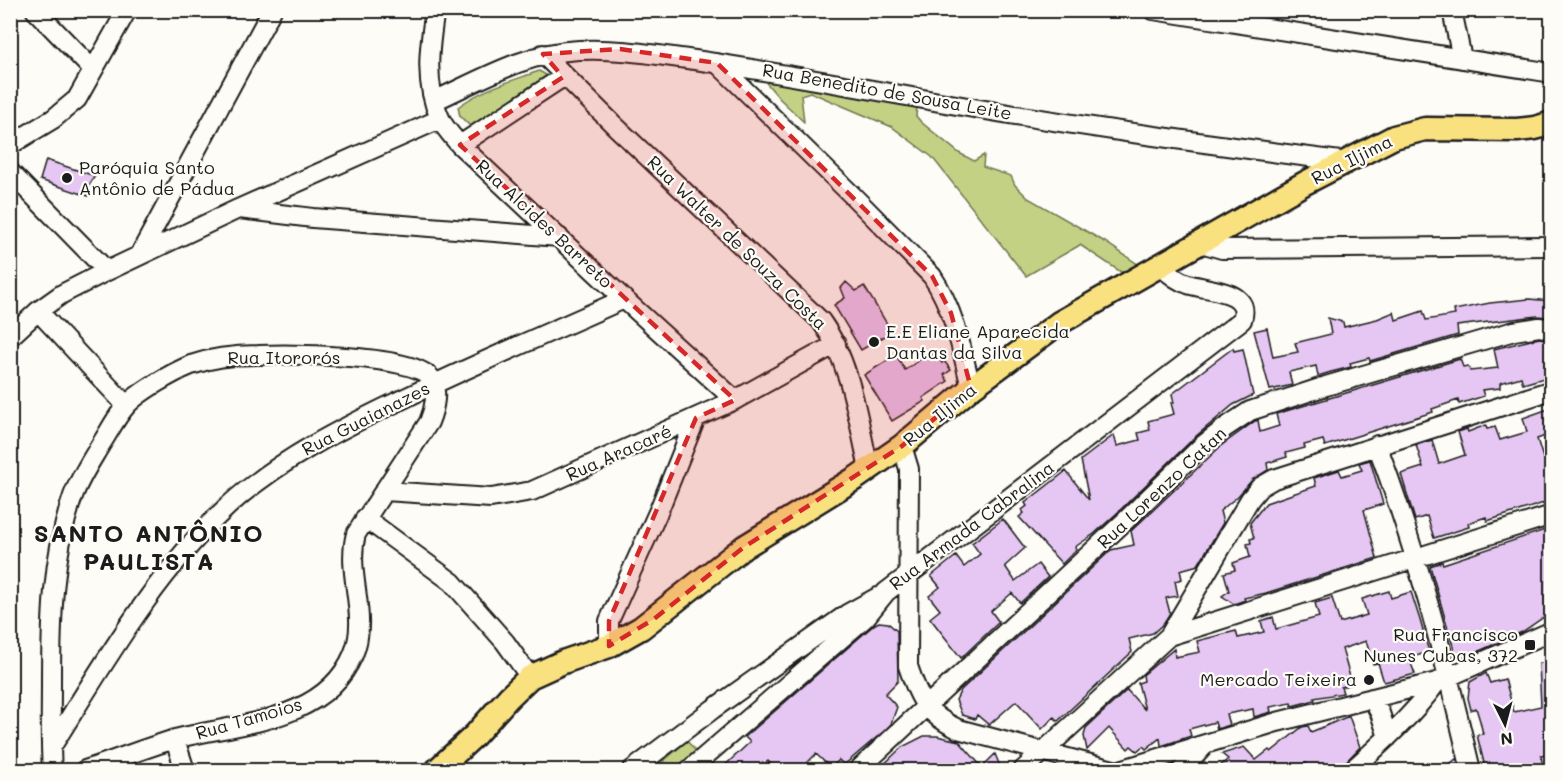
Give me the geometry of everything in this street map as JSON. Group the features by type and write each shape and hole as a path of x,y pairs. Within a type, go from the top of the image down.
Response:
{"main road":[{"name":"Rua Iljima","path":"437,771 530,677 563,662 609,646 641,628 744,547 902,446 971,388 1059,322 1394,137 1425,129 1517,130 1551,123"}],"street":[{"path":"35,10 93,70"},
{"path":"10,145 53,119 77,99 126,10"},
{"path":"140,254 272,10"},
{"name":"Rua Alcides Barreto","path":"435,10 429,46 429,75 440,119 460,145 735,400"},
{"path":"1153,10 1551,73"},
{"path":"1452,10 1462,59"},
{"name":"Rua Benedito de Sousa Leite","path":"434,101 543,54 620,49 717,63 1156,138 1348,162"},
{"name":"Rua Walter de Souza Costa","path":"543,54 563,77 821,321 836,344 852,397 869,469"},
{"path":"717,63 932,276 951,313 971,388"},
{"path":"460,145 563,77"},
{"path":"11,336 38,311 62,294 140,254 440,119"},
{"path":"10,172 107,271"},
{"path":"238,209 313,218 559,237"},
{"path":"1201,243 1222,249 1551,246"},
{"name":"Rua Armada Cabralina","path":"689,771 865,618 886,592 1242,320 1244,313 1241,303 1235,296 1185,284 1172,277 1161,266"},
{"name":"Rua Guaianazes","path":"51,748 131,620 150,594 192,544 229,506 263,478 314,443 434,384 624,299"},
{"path":"38,311 126,405"},
{"name":"Rua Lorenzo Catan","path":"858,771 1203,445 1250,411 1326,386 1514,331 1539,327 1551,329"},
{"name":"Rua Aracaré","path":"385,491 491,498 532,491 735,400 836,344"},
{"name":"Rua Itororós","path":"51,771 51,625 54,576 60,545 80,480 126,405 163,379 191,365 222,358 256,355 304,355 403,364 424,373 434,384"},
{"name":"Rua Tamoios","path":"85,771 175,740 258,721 303,707 326,692 340,677 353,655 360,627 352,550 356,534 429,422 433,412 434,384"},
{"path":"1023,771 1169,636 1250,499 1260,487 1275,479 1377,445 1551,390"},
{"path":"609,646 609,621 659,510 696,418"},
{"path":"1377,445 1397,497 1443,680 1471,771"},
{"path":"902,446 909,469 908,666 916,691 926,708 941,721 958,729 1113,771"},
{"path":"1169,636 1551,515"},
{"path":"365,518 452,582 505,642 530,677"},
{"path":"632,771 847,614 886,592"},
{"path":"1120,771 1277,722 1443,680 1551,631"},
{"path":"1352,771 1443,680"},
{"path":"1372,698 1388,737"},
{"path":"175,740 185,771"},
{"path":"1182,771 1204,746"}],"highlighted area":[{"path":"620,49 717,63 932,276 951,313 971,388 902,446 744,547 654,619 609,646 609,621 696,418 735,400 460,145 563,77 543,54"}],"green space":[{"path":"539,71 548,76 473,129 460,116 458,107 477,95"},
{"path":"763,79 917,105 916,116 921,122 959,153 974,161 984,155 983,167 1011,176 1015,185 1028,198 1105,242 1142,267 1127,276 1080,245 1026,276 932,157 892,127 810,92 801,95 804,122"},
{"path":"687,741 700,756 683,770 653,770"}],"building":[{"name":"Paróquia Santo Antônio de Pádua","path":"46,160 95,176 88,187 88,196 40,180"},
{"path":"846,282 856,291 864,286 892,332 861,350 834,305 845,298 841,288"},
{"path":"1529,299 1551,301 1550,317 1537,316 1457,326 1458,335 1370,361 1369,358 1350,363 1351,367 1318,376 1316,366 1289,372 1292,385 1270,390 1254,331 1267,328 1273,357 1298,352 1295,343 1331,334 1328,318 1343,322 1344,327 1377,319 1394,312 1396,320 1423,311 1426,320 1455,315 1454,310"},
{"path":"1539,338 1551,340 1551,376 1523,384 1521,377 1500,383 1500,388 1482,390 1484,396 1459,404 1458,400 1432,409 1433,412 1325,446 1323,440 1304,445 1305,448 1286,453 1287,457 1267,463 1268,470 1252,480 1220,511 1223,523 1198,565 1180,570 1182,579 1175,581 1178,596 1166,598 1170,613 1163,624 1153,633 1129,639 1132,652 1058,721 1054,717 1042,729 1016,701 989,725 977,715 975,719 962,715 956,700 961,690 1111,550 1134,545 1131,531 1222,445 1255,421 1258,420 1260,432 1279,426 1276,414 1460,359 1463,367 1468,366 1470,371 1498,368 1494,349"},
{"path":"1233,348 1234,351 1243,349 1253,395 1233,405 1195,437 1116,514 1075,547 1077,549 1062,564 1019,517 1027,506 1025,503 1066,471 1089,500 1081,460 1114,435 1117,446 1140,440 1138,433 1150,430 1148,421 1174,414 1171,403 1174,403 1172,394"},
{"path":"931,352 934,358 937,356 951,370 944,375 948,381 923,398 925,401 892,421 864,375 896,355 905,370"},
{"path":"1551,408 1551,429 1547,431 1548,435 1537,439 1543,458 1551,456 1551,490 1547,492 1550,501 1487,521 1486,517 1468,523 1469,527 1434,538 1427,516 1415,520 1401,474 1423,467 1416,445 1432,440 1439,464 1465,455 1458,432 1467,429 1468,432 1486,425 1487,429 1495,427 1500,440 1527,432 1523,418"},
{"path":"1370,460 1383,504 1364,510 1377,558 1244,598 1245,600 1234,604 1222,596 1229,591 1224,573 1235,570 1233,563 1250,557 1247,544 1251,543 1250,539 1254,538 1250,523 1266,503 1316,486 1314,478 1339,470 1342,476 1362,470 1359,463"},
{"path":"1003,519 1025,548 1005,566 1015,581 1038,564 1048,577 1020,603 1012,593 991,611 999,622 961,658 930,618 940,610 929,596 940,587 931,576 956,556 964,567 980,554 972,543"},
{"path":"1551,528 1551,612 1522,632 1461,659 1455,653 1430,566 1442,562 1443,564"},
{"path":"1389,591 1391,598 1411,592 1420,620 1429,652 1409,658 1415,674 1384,682 1378,663 1373,664 1366,641 1342,649 1352,684 1341,687 1343,693 1314,698 1315,700 1292,706 1291,703 1270,707 1271,712 1254,717 1253,709 1227,714 1230,725 1217,729 1215,722 1189,729 1191,736 1161,746 1160,738 1146,749 1143,746 1137,751 1131,746 1128,749 1109,728 1087,750 1084,736 1086,728 1127,690 1145,710 1138,683 1144,681 1143,675 1174,649 1175,657 1200,652 1197,641 1236,631 1238,638 1264,632 1261,621 1273,617 1276,629 1319,617 1315,603 1332,598 1340,623 1367,615 1362,599"},
{"path":"879,622 888,623 897,631 898,681 885,694 897,707 891,724 884,731 844,765 839,760 831,768 816,754 799,771 777,771 768,761 756,771 719,771 750,742 745,737"},
{"path":"1549,662 1551,732 1545,733 1547,755 1541,756 1544,771 1486,771 1477,735 1483,734 1480,721 1476,708 1471,710 1468,698 1470,682 1486,673 1490,683 1505,679 1514,712 1541,706 1539,663"},
{"path":"1349,716 1360,747 1337,771 1311,771 1306,763 1296,769 1292,764 1281,771 1215,771 1228,759 1222,754 1244,747 1256,760 1269,750 1271,752 1302,727 1308,726 1311,732"},
{"path":"924,736 937,736 959,741 982,767 995,754 1002,771 877,771 902,747"},
{"path":"1457,758 1460,771 1441,771"}],"place":[{"name":"Paróquia Santo Antônio de Pádua","path":"67,178"},
{"name":"E.E Eliane Aparecida Dantas da Silva","path":"874,342"},
{"name":"Rua Francisco Nunes Cubas, 372","path":"1530,645"},
{"name":"Mercado Teixeira","path":"1369,680"}],"district":[{"name":"SANTO ANTÔNIO PAULISTA","path":"149,548"}]}
